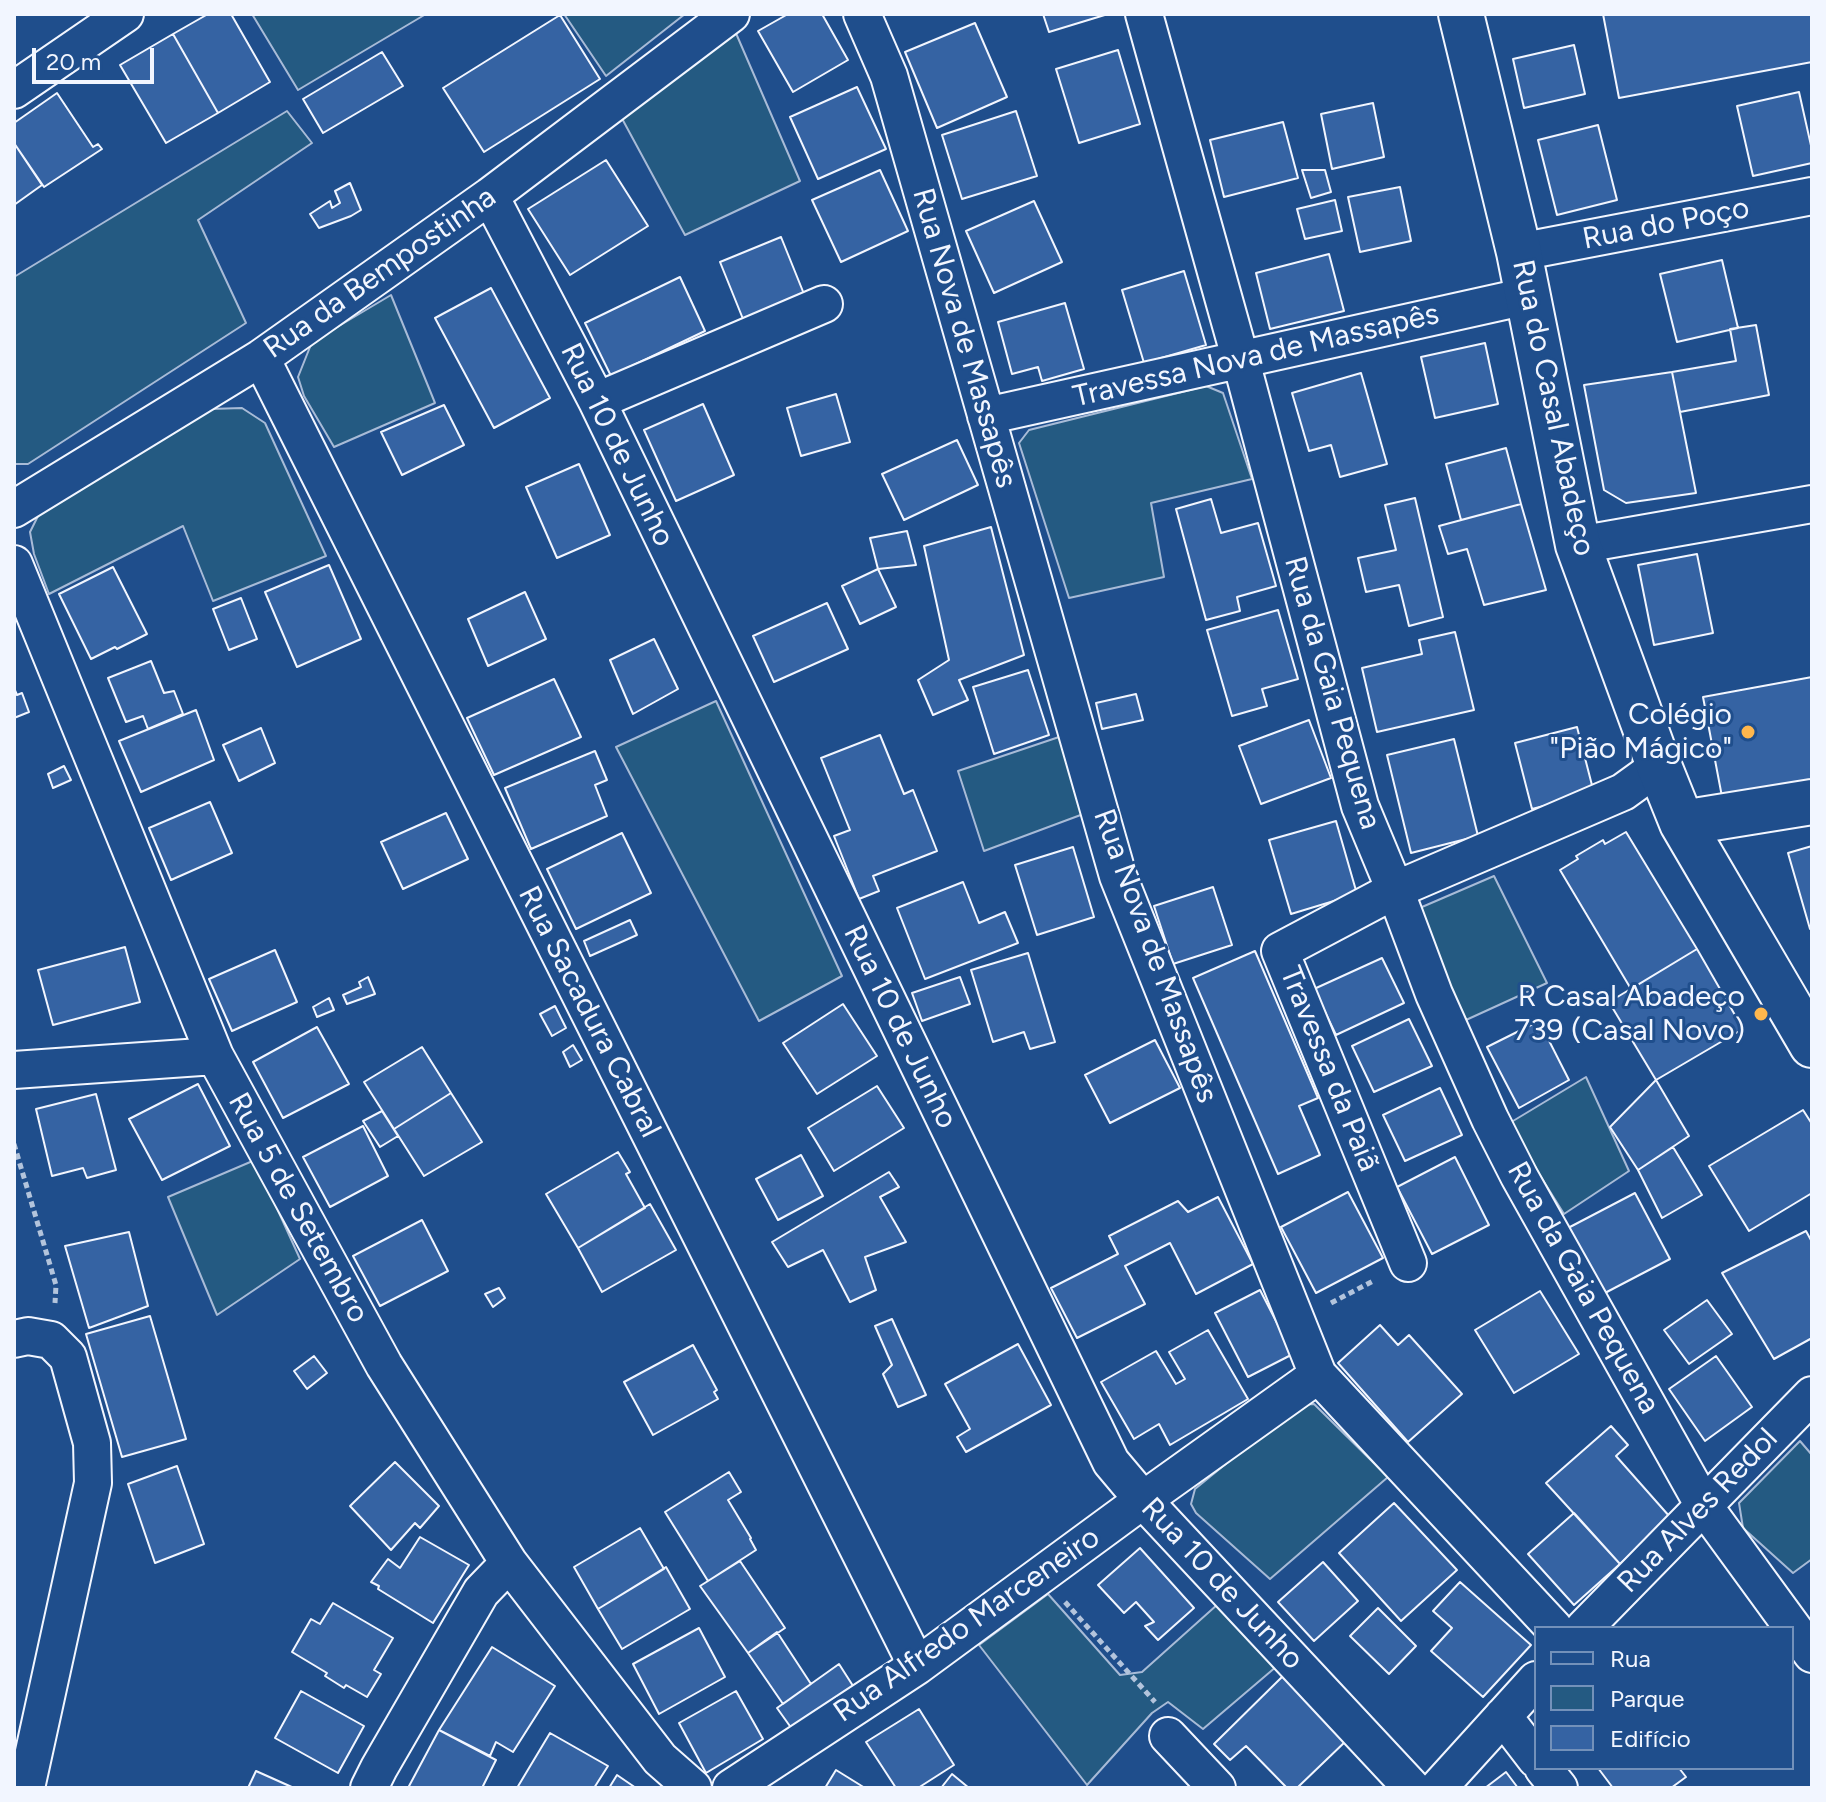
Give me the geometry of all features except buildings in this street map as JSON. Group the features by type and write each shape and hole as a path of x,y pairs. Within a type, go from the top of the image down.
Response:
{"street":[{"path":"14,90 125,14"},
{"name":"Rua da Bempostinha","path":"14,509 261,358 490,196 731,14"},
{"name":"Rua Nova de Massapês","path":"862,14 889,76 1118,876 1318,1375 1552,1626"},
{"name":"Rua da Gaia Pequena","path":"1144,14 1360,806 1434,994 1519,1176 1704,1506 1792,1626"},
{"name":"Rua do Casal Abadeço","path":"1461,14 1519,252 1578,545 1682,823 1812,1045"},
{"name":"Rua 10 de Junho","path":"490,196 597,401 1111,1462 1412,1788"},
{"name":"Rua do Poço","path":"1519,252 1812,196"},
{"name":"Travessa Nova de Massapês","path":"986,416 1527,296"},
{"path":"597,401 824,304"},
{"name":"Rua Sacadura Cabral","path":"261,358 917,1666"},
{"path":"1578,545 1812,504"},
{"name":"Rua 5 de Setembro","path":"14,564 215,1056 384,1365 509,1563 660,1759 693,1788"},
{"path":"1395,890 1623,792 1659,766"},
{"path":"1682,823 1812,802"},
{"name":"Travessa da Paiã","path":"1395,890 1280,951 1408,1263"},
{"path":"14,1070 215,1056"},
{"path":"14,1339 28,1336 51,1340 68,1357 92,1443 93,1483 26,1788"},
{"name":"Rua Alfredo Marceneiro","path":"731,1788 917,1666 1318,1375"},
{"name":"Rua Alves Redol","path":"1586,1626 1812,1395"},
{"path":"369,1788 481,1592 509,1563"},
{"name":"Rua da Gaia Pequena","path":"1794,1629 1812,1654"},
{"path":"1438,1788 1534,1682"},
{"path":"1503,1716 1534,1756"},
{"path":"1168,1736 1217,1788"},
{"path":"1545,1770 1559,1788"}],"path":[{"path":"14,1144 56,1285 51,1340"},
{"path":"1296,1321 1408,1263"},
{"path":"1041,1575 1160,1708 1168,1736"}],"green space":[{"path":"252,14 426,14 298,90"},
{"path":"564,14 685,14 606,76"},
{"path":"735,31 800,181 685,235 619,113"},
{"path":"287,111 312,143 198,220 246,323 28,464 14,464 14,277"},
{"path":"391,295 435,403 334,447 304,396 298,377 312,342"},
{"path":"1206,386 1223,393 1252,479 1151,503 1164,577 1069,598 1019,443 1029,430"},
{"path":"242,408 265,423 326,556 213,601 183,526 49,594 34,554 30,532 40,512 210,409"},
{"path":"716,701 842,976 759,1021 616,747"},
{"path":"1059,737 1086,813 984,851 958,771"},
{"path":"1494,876 1547,983 1466,1020 1415,910"},
{"path":"1586,1077 1629,1171 1564,1214 1508,1124"},
{"path":"255,1160 300,1259 217,1315 168,1197"},
{"path":"1314,1404 1388,1477 1270,1579 1196,1513 1191,1504 1195,1489 1298,1405"},
{"path":"1800,1441 1812,1455 1812,1559 1793,1573 1743,1528 1739,1503"},
{"path":"1048,1594 1120,1675 1142,1672 1218,1604 1277,1666 1203,1729 1168,1702 1152,1713 1087,1785 979,1645"}],"place":[{"name":"Colégio \"Pião Mágico\"","path":"1748,732"},
{"name":"R Casal Abadeço 739 (Casal Novo)","path":"1761,1014"}]}
